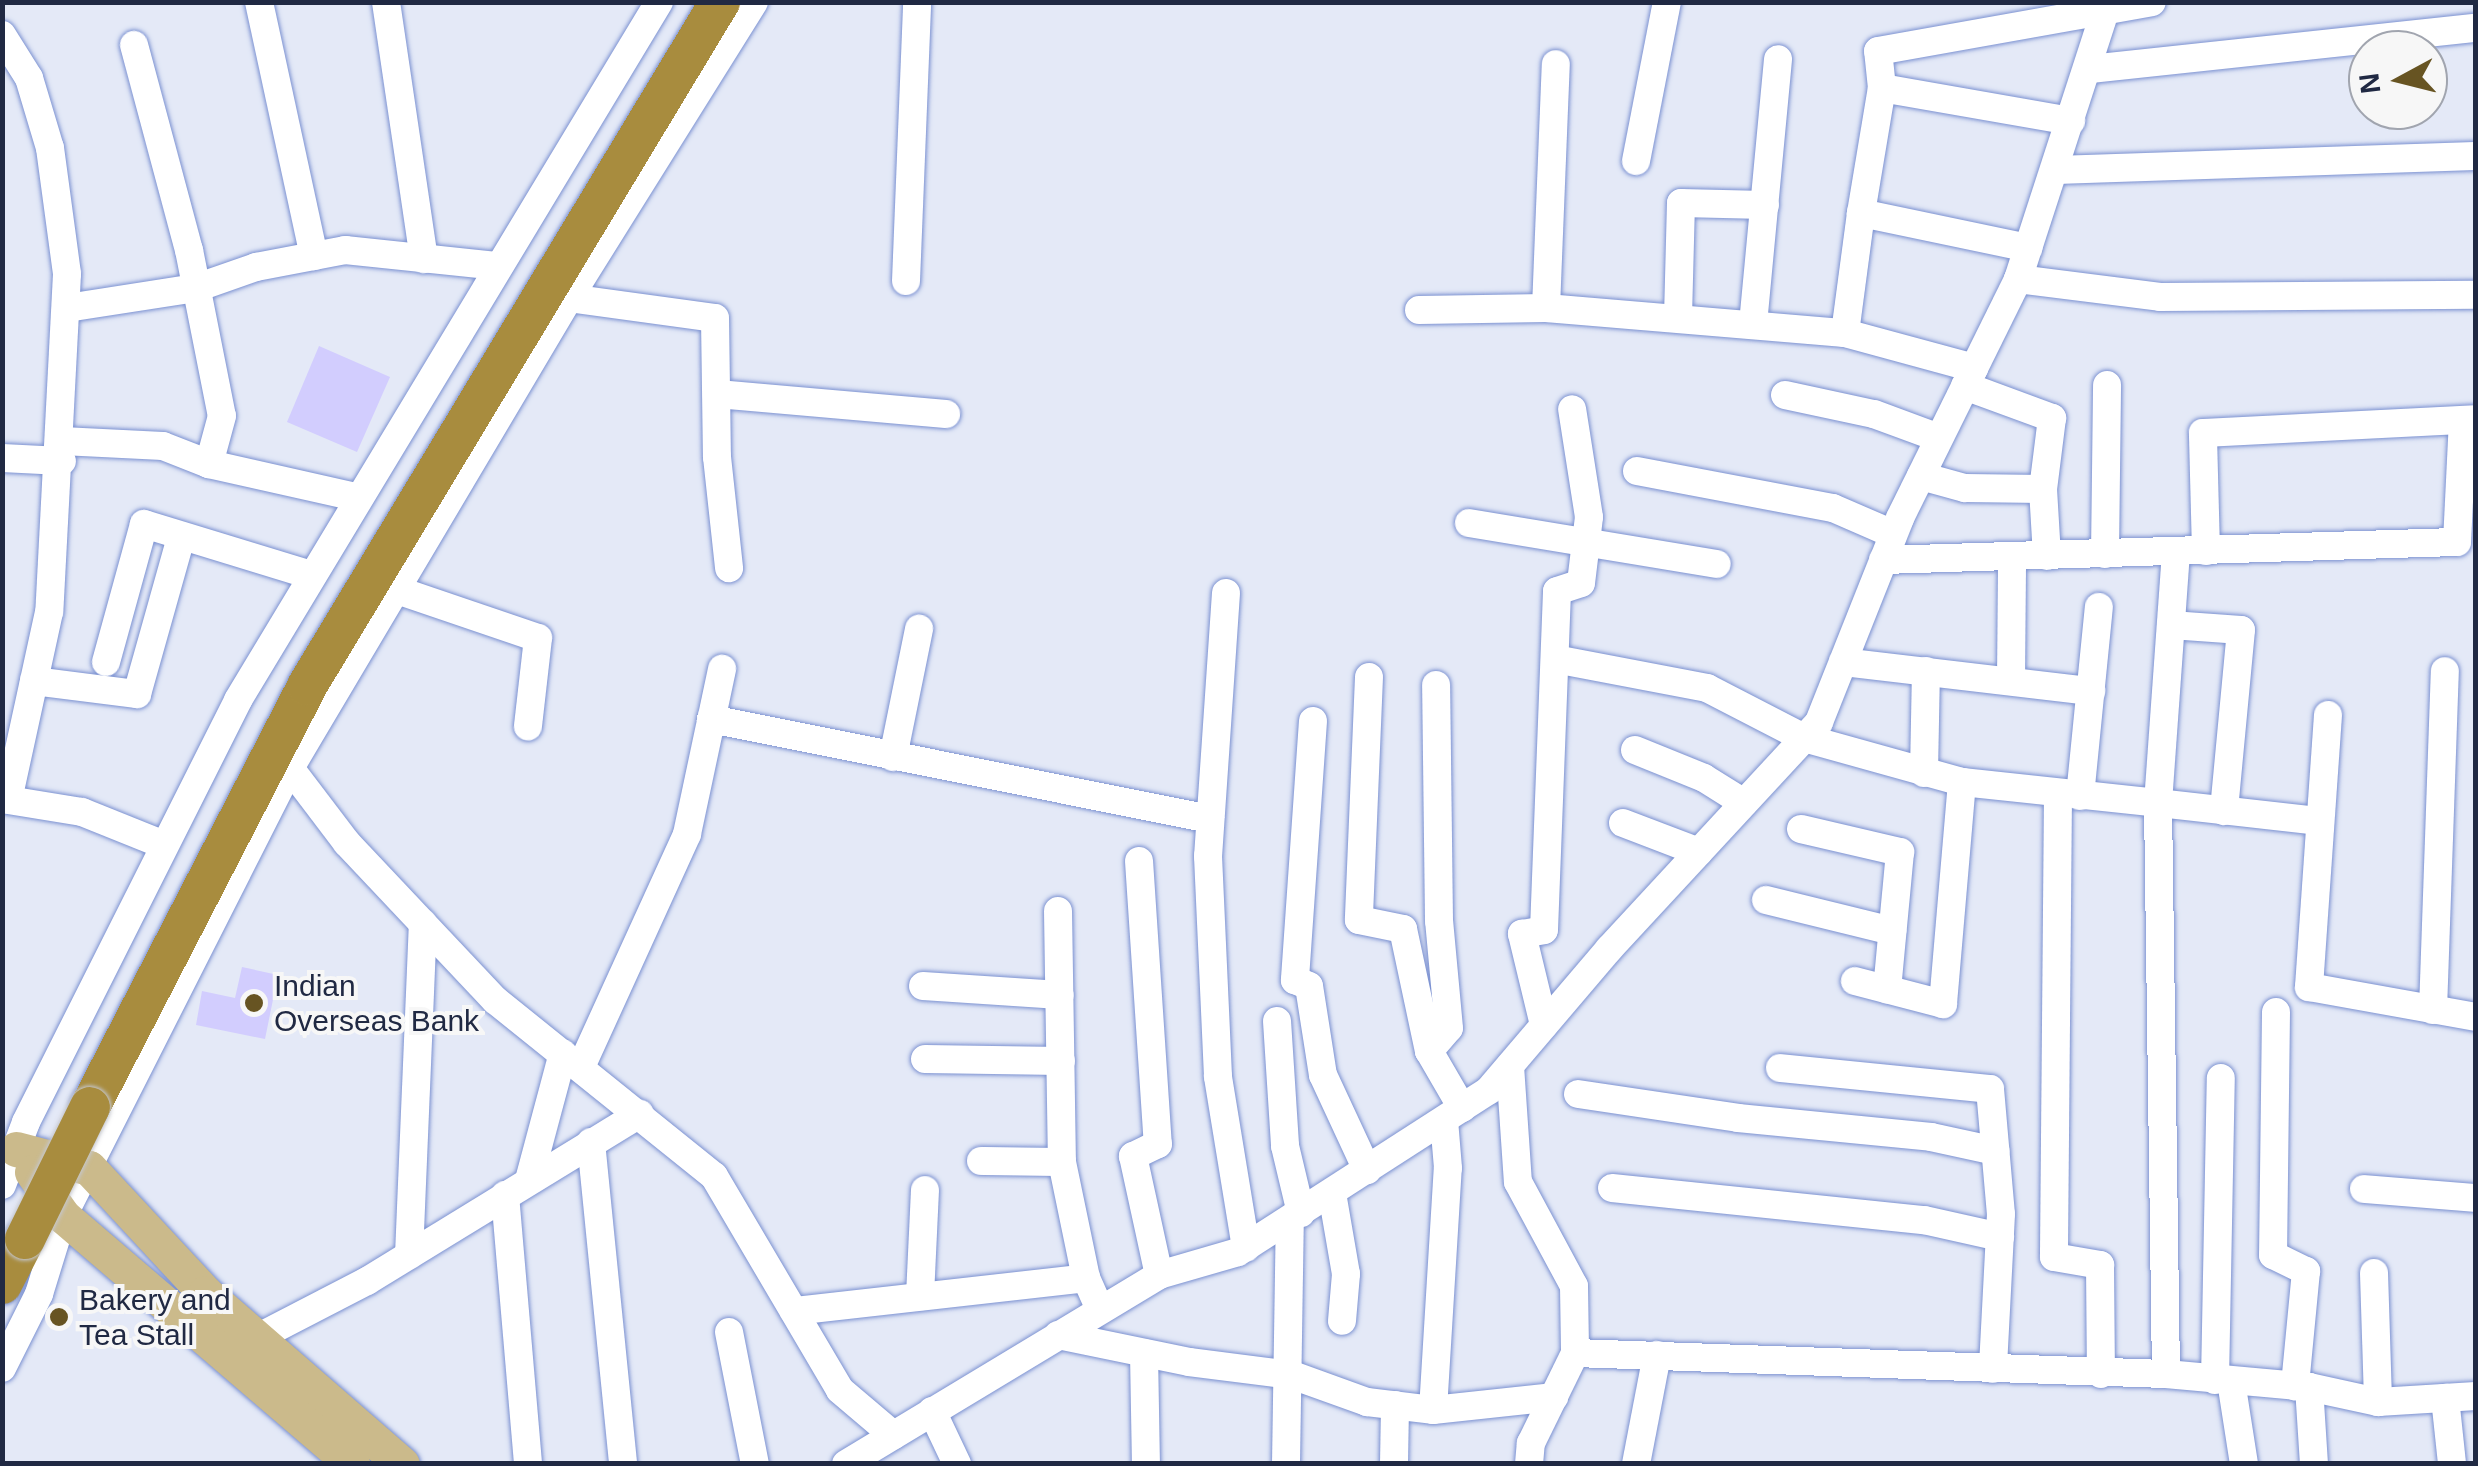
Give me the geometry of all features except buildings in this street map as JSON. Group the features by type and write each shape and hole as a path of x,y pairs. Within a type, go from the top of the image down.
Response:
{"highway":[{"path":"2,1284 14,1230 228,775 350,558 690,2"},
{"path":"78,1100 307,686 720,2"}],"main road":[{"path":"16,1149 89,1168 255,1339 402,1464"},
{"path":"16,1149 64,1216 352,1464"}],"street":[{"path":"260,2 314,256"},
{"path":"386,2 424,258"},
{"path":"2,1185 164,845 310,575 658,2"},
{"path":"2,1368 38,1294 64,1216 290,768 569,298 754,2"},
{"path":"906,281 916,2"},
{"path":"1636,161 1667,2"},
{"path":"1845,333 1882,88 1878,51 2109,6 2152,2"},
{"path":"846,1464 1159,1275 1246,1248 1453,1114 1510,1066 1819,722 1888,547 2018,279 2109,6"},
{"path":"2090,69 2476,28"},
{"path":"2,35 16,77 50,148 66,308 62,451 49,612 5,800 82,812 164,845"},
{"path":"134,46 196,288 222,416 209,464"},
{"path":"1753,324 1778,59"},
{"path":"1546,308 1556,64"},
{"path":"1882,88 2072,121"},
{"path":"2055,170 2476,156"},
{"path":"1678,317 1681,203 1766,204"},
{"path":"1860,214 2028,248"},
{"path":"66,308 196,288 344,250 496,266"},
{"path":"2018,279 2160,297 2476,295"},
{"path":"569,298 716,318 716,394 729,568"},
{"path":"1419,310 1546,308 1845,333 1970,377 2052,418 2043,489 2047,556"},
{"path":"2105,554 2107,385"},
{"path":"716,394 946,414"},
{"path":"1784,395 1874,414 1939,438"},
{"path":"1544,1025 1522,934 1544,930 1557,591 1582,583 1589,517 1572,409"},
{"path":"1637,471 1833,508 1888,547 2012,557 2206,551 2456,542 2469,420 2203,433 2206,551"},
{"path":"2,458 163,446 209,464 356,497"},
{"path":"1920,476 1965,488 2043,489"},
{"path":"1470,523 1716,564"},
{"path":"106,662 144,524 310,575"},
{"path":"34,681 136,694 181,538"},
{"path":"2166,1374 2158,803 2176,552"},
{"path":"2011,681 2012,557"},
{"path":"394,589 538,638 528,726"},
{"path":"1226,593 1210,819 1218,1077 1246,1248"},
{"path":"2099,607 2091,691 2069,795 2054,1256 2100,1265 2101,1374"},
{"path":"2171,625 2241,630 2224,811"},
{"path":"892,757 919,629"},
{"path":"1555,659 1707,688 1804,738 1962,782 2319,821"},
{"path":"1843,662 2091,691"},
{"path":"528,1464 517,1188 572,1060 687,834 722,669"},
{"path":"1924,773 1926,671"},
{"path":"2433,1010 2444,671"},
{"path":"1368,677 1358,920 1403,928 1429,1051 1453,1114 1432,1410"},
{"path":"1429,1051 1449,1028 1438,921 1436,684"},
{"path":"2328,715 2309,987 2476,1017"},
{"path":"712,719 1210,819"},
{"path":"1313,721 1295,980 1309,986 1323,1075 1367,1170"},
{"path":"1635,750 1704,778 1744,804"},
{"path":"290,768 347,843 495,1000 714,1176 840,1390 893,1435"},
{"path":"1855,981 1943,1004 1962,782"},
{"path":"1623,823 1699,852"},
{"path":"1801,829 1900,852 1887,990"},
{"path":"1139,861 1158,1144 1133,1156 1159,1275"},
{"path":"1766,900 1892,932"},
{"path":"1058,912 1062,1162 1086,1278 1100,1310"},
{"path":"409,1255 422,923"},
{"path":"923,986 1060,995"},
{"path":"2276,1012 2273,1256 2306,1271 2302,1386 2314,1464"},
{"path":"1277,1021 1285,1146 1295,1216 1286,1464"},
{"path":"925,1059 1061,1061"},
{"path":"1510,1066 1518,1182 1574,1286 1576,1354 1531,1443 1528,1464"},
{"path":"1780,1068 1990,1090 2000,1237 1993,1369"},
{"path":"2222,1078 2223,1380 2244,1464"},
{"path":"1578,1094 1738,1118 1931,1137 1996,1151"},
{"path":"255,1339 409,1255 640,1114"},
{"path":"590,1142 623,1464"},
{"path":"981,1161 1062,1162"},
{"path":"1612,1188 1924,1220 2000,1237"},
{"path":"2364,1189 2476,1198"},
{"path":"920,1296 925,1190"},
{"path":"1332,1193 1346,1274 1342,1321"},
{"path":"2374,1273 2378,1402"},
{"path":"794,1312 1086,1278"},
{"path":"729,1332 755,1464"},
{"path":"1058,1335 1144,1353 1292,1374 1395,1405 1432,1410 1554,1397"},
{"path":"1144,1353 1146,1464"},
{"path":"1576,1354 2166,1374 2302,1386 2378,1402 2475,1395"},
{"path":"1636,1464 1658,1355"},
{"path":"2446,1398 2452,1464"},
{"path":"1394,1464 1395,1405"},
{"path":"932,1411 957,1464"}],"place":[{"name":"Indian Overseas Bank","path":"254,1003"},
{"name":"Bakery and Tea Stall","path":"59,1317"}]}
